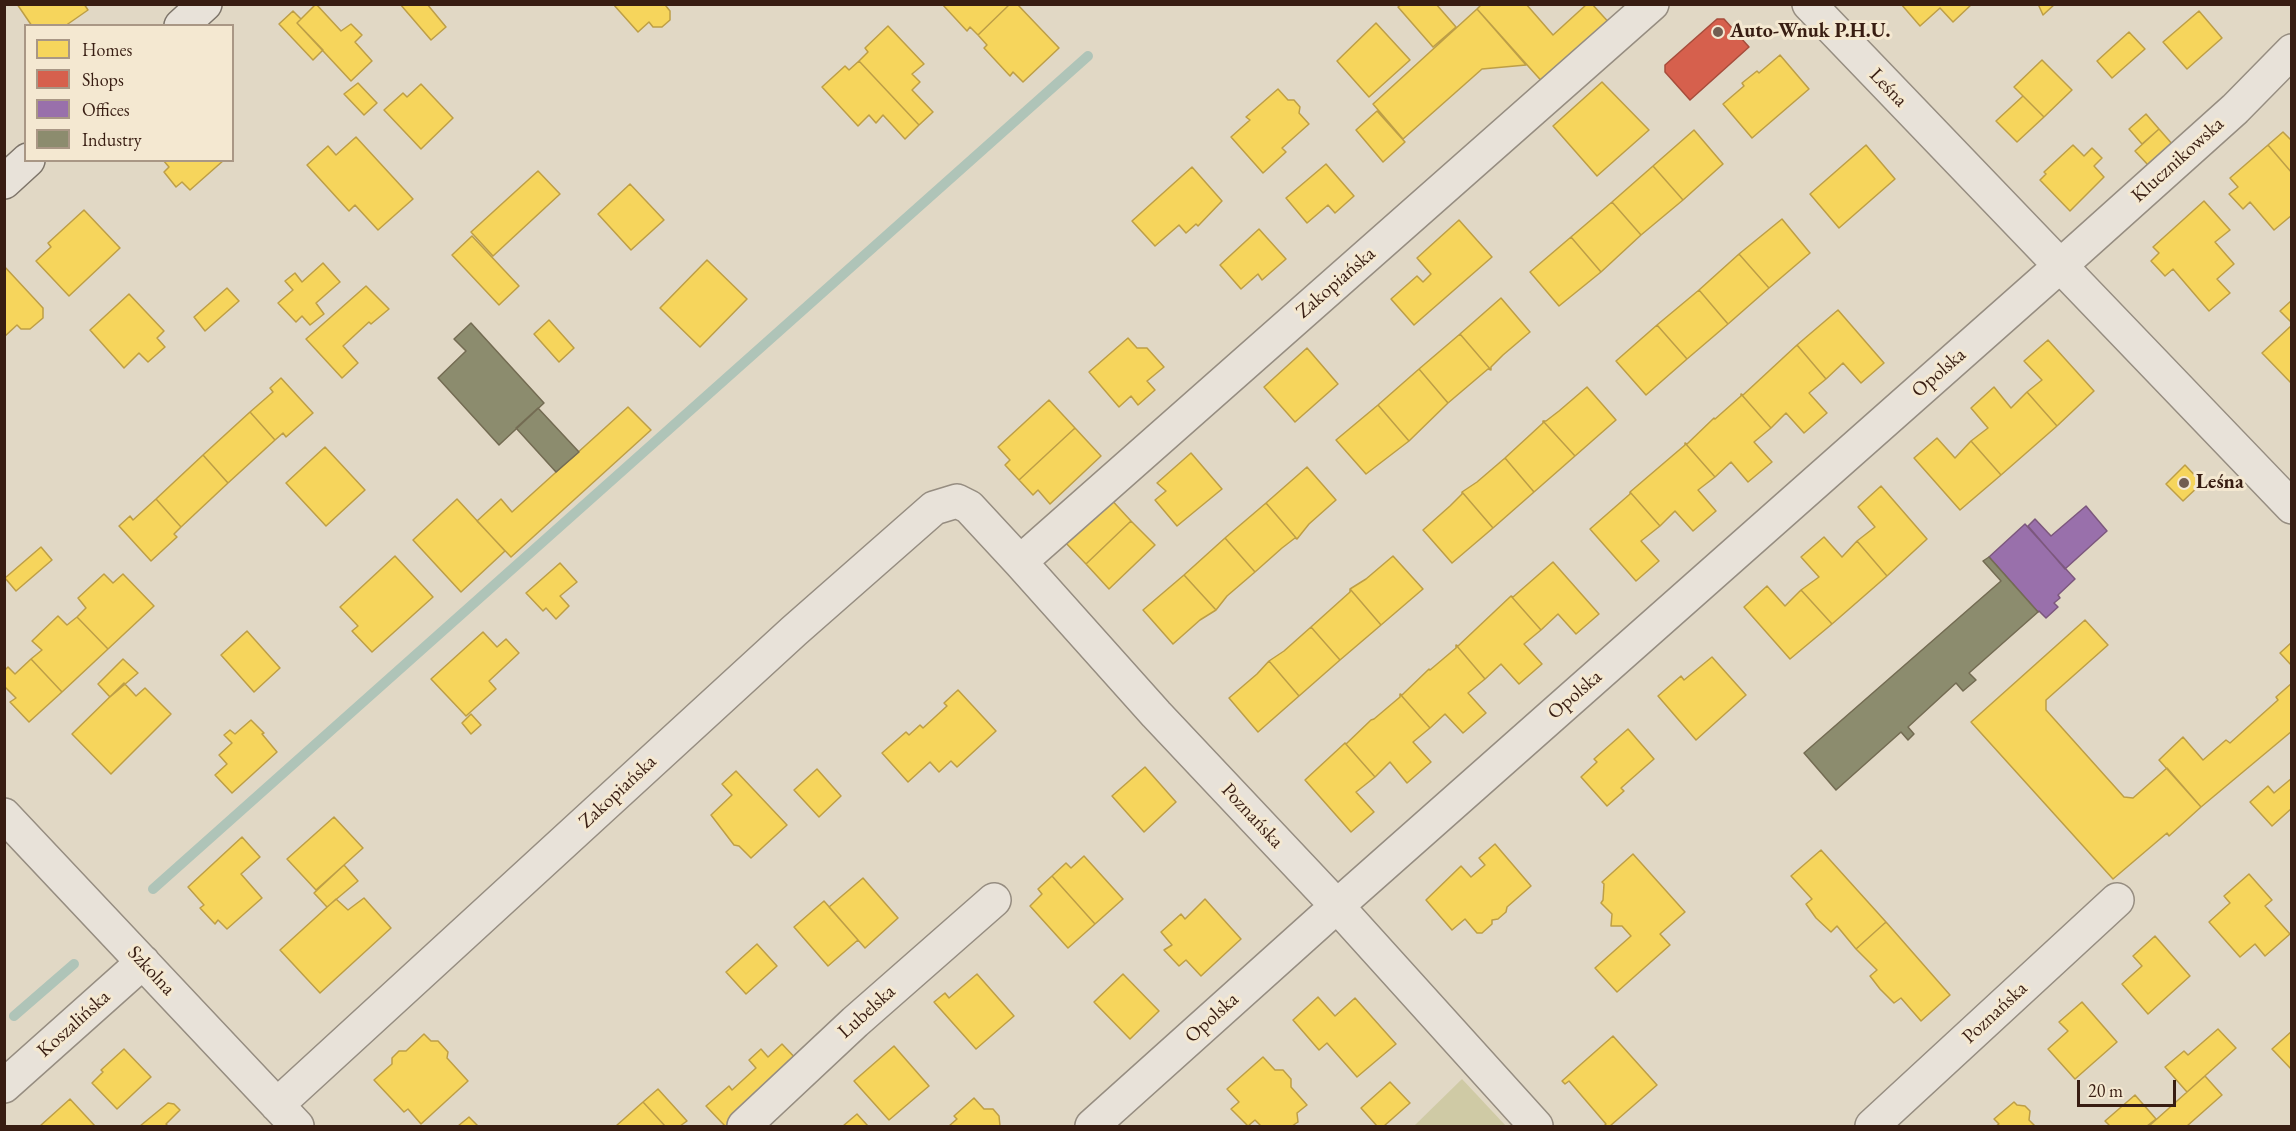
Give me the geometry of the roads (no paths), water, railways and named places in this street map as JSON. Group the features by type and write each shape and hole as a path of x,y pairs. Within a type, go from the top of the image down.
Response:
{"street":[{"path":"183,24 205,4"},
{"name":"Zakopiańska","path":"1020,562 1652,4"},
{"name":"Leśna","path":"1809,4 2292,507"},
{"name":"Klucznikowska","path":"2060,266 2235,109 2292,51"},
{"path":"4,182 26,162"},
{"name":"Opolska","path":"1092,1126 2060,266"},
{"name":"Zakopiańska","path":"287,1116 785,639 933,508 957,501 969,507"},
{"name":"Poznańska","path":"969,507 1156,714 1337,906 1536,1126"},
{"name":"Szkolna","path":"4,815 287,1116"},
{"name":"Lubelska","path":"744,1126 855,1022 993,900"},
{"name":"Poznańska","path":"1872,1126 2117,900"},
{"name":"Koszalińska","path":"4,1086 143,962"}],"waterway":[{"path":"153,889 1088,56"},
{"path":"14,1016 74,964"}],"place":[{"name":"Auto-Wnuk P.H.U.","path":"1718,32"},
{"name":"Leśna","path":"2184,483"}]}
